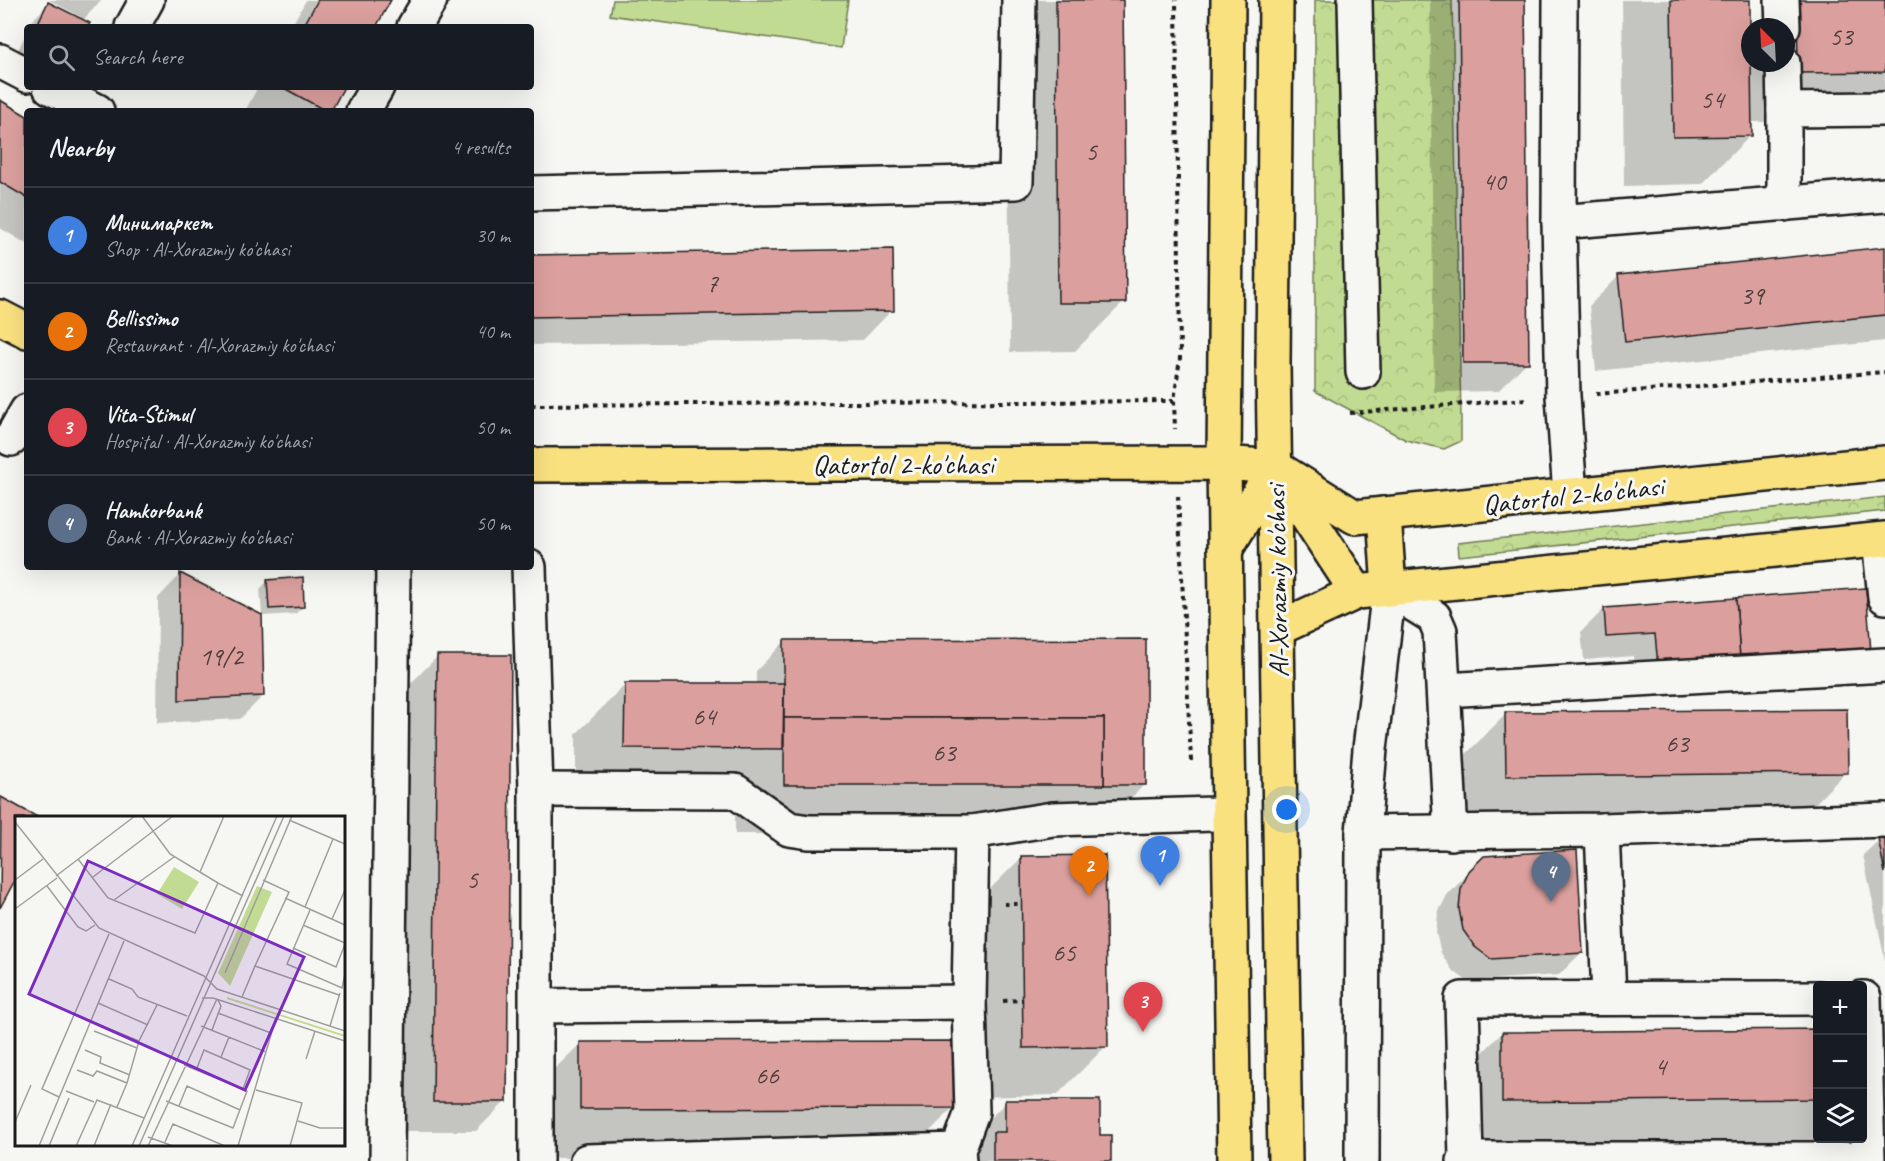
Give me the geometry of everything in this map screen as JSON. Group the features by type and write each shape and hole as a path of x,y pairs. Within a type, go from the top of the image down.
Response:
{"main road":[{"name":"Al-Xorazmiy ko'chasi","path":"1228,0 1224,463 1234,1161"},
{"name":"Al-Xorazmiy ko'chasi","path":"1276,0 1274,364 1285,1161"},
{"path":"0,316 24,329"},
{"name":"Qatortol 2-ko'chasi","path":"534,465 1177,462 1275,466 1355,517 1885,463"},
{"path":"1225,550 1275,466 1357,592"},
{"path":"1384,513 1389,589"},
{"path":"1279,628 1357,592 1882,539"}],"street":[{"path":"134,24 147,0"},
{"path":"416,24 430,0"},
{"path":"534,193 1016,182 1019,0"},
{"path":"1355,0 1363,372"},
{"path":"1560,0 1559,222 1563,396 1570,495"},
{"path":"1782,0 1783,18"},
{"path":"0,61 24,73"},
{"path":"1783,72 1784,204"},
{"path":"59,90 95,102"},
{"path":"365,108 375,90"},
{"path":"1784,110 1885,109"},
{"path":"1559,222 1885,195"},
{"path":"13,440 24,417"},
{"path":"1882,539 1885,597"},
{"path":"387,1161 393,570"},
{"path":"529,570 536,790 536,1161"},
{"path":"1362,1161 1363,833 1370,749 1389,589 1434,617 1440,631 1451,833"},
{"path":"1444,690 1885,665"},
{"path":"536,790 735,791 789,829 809,832 972,832 1053,819 1215,814 1229,811"},
{"path":"1363,833 1602,830 1885,820"},
{"path":"1602,830 1609,997"},
{"path":"587,1161 958,1156 972,1112 969,1002 972,832"},
{"path":"1813,998 1462,999 1465,1160 1876,1160 1867,1035"},
{"path":"537,1006 969,1002"}],"path":[{"path":"1176,0 1180,358 1174,401 1193,815"},
{"path":"1350,413 1885,372"},
{"path":"534,405 1174,401"}],"green space":[{"path":"613,0 848,0 841,48 610,15"},
{"path":"1315,0 1452,0 1461,441 1444,449 1406,440 1315,391"},
{"path":"1885,497 1885,511 1459,556 1458,543"}],"building":[{"path":"318,0 391,0 378,24 305,24"},
{"path":"1056,0 1123,0 1126,303 1058,303"},
{"path":"1459,0 1525,0 1529,363 1463,363"},
{"path":"1671,0 1750,0 1750,18 1741,18 1741,72 1751,72 1752,136 1673,137"},
{"path":"1797,0 1885,0 1885,72 1798,73"},
{"path":"48,2 90,23 90,24 37,24"},
{"path":"288,90 342,90 333,108 320,108"},
{"path":"0,100 24,114 24,196 0,182"},
{"path":"1885,247 1885,315 1625,342 1618,275"},
{"path":"893,249 894,311 534,317 534,255"},
{"path":"180,573 262,615 264,696 179,700"},
{"path":"303,577 304,607 269,609 267,580"},
{"path":"1866,588 1871,652 1740,660 1736,598"},
{"path":"1736,598 1740,660 1658,666 1655,634 1606,637 1604,608"},
{"path":"1146,639 1146,785 1104,785 1104,718 784,718 784,640"},
{"path":"437,655 511,655 507,1102 433,1102"},
{"path":"625,683 784,683 783,749 624,748"},
{"path":"1847,709 1848,773 1506,776 1505,712"},
{"path":"784,718 1104,718 1104,785 784,785"},
{"path":"1,797 35,816 15,816 15,880 0,908"},
{"path":"1885,837 1885,873 1878,838"},
{"path":"1577,850 1583,953 1491,959 1475,947 1463,930 1459,909 1461,889 1469,871 1484,856"},
{"path":"1105,855 1108,1047 1023,1048 1021,856"},
{"path":"1813,1029 1813,1099 1502,1102 1502,1032"},
{"path":"955,1041 954,1108 580,1109 580,1042"},
{"path":"1005,1100 1100,1100 1100,1135 1111,1135 1111,1161 993,1161 993,1132 1005,1132"}],"place":[{"name":"Минимаркет","path":"1160,886"},
{"name":"Bellissimo","path":"1089,896"},
{"name":"Hamkorbank","path":"1551,902"},
{"name":"Vita-Stimul","path":"1143,1032"}]}
